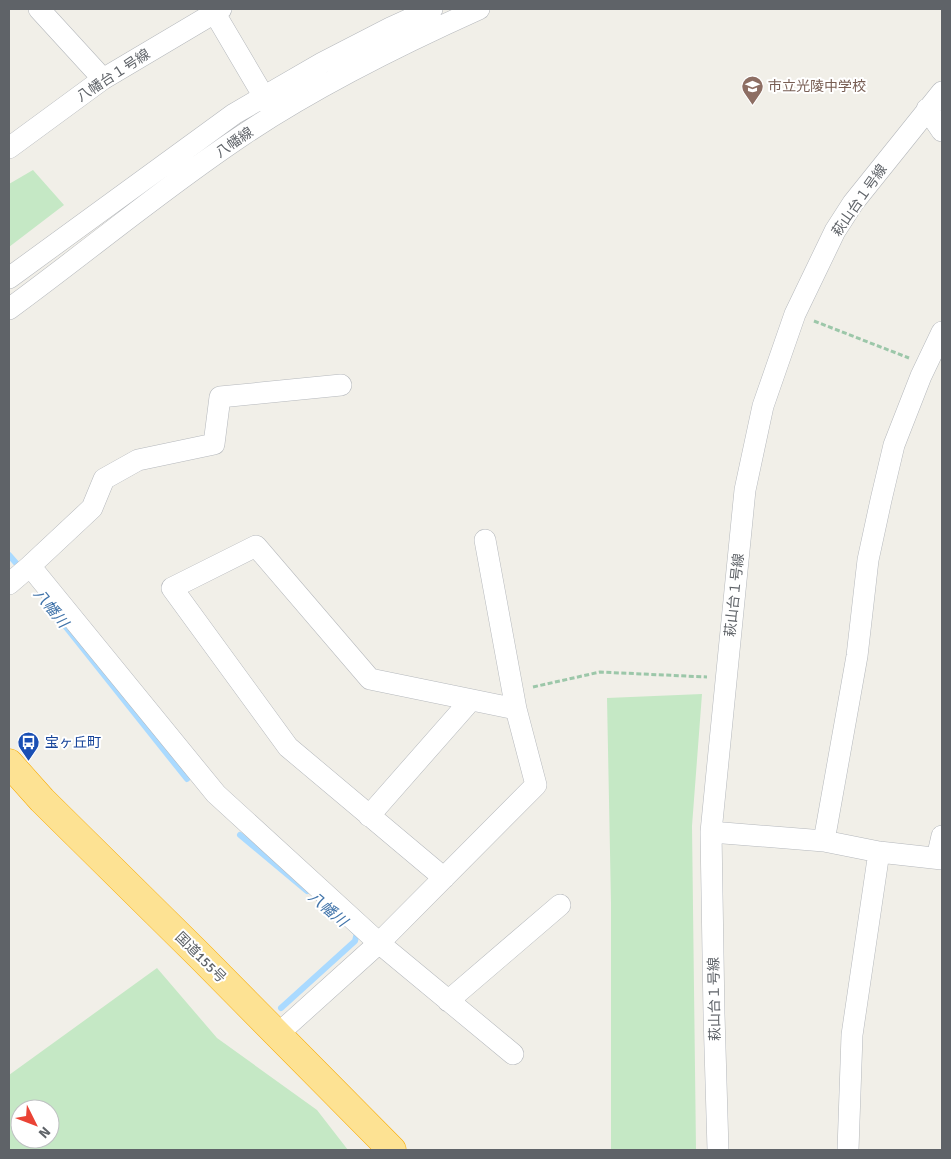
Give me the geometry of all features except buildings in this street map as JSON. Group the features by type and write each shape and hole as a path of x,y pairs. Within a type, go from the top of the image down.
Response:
{"highway":[{"name":"国道155号","path":"9,764 42,800 392,1150"}],"street":[{"path":"39,9 103,79"},
{"name":"八幡線","path":"9,278 234,114 322,63 432,9"},
{"name":"八幡線","path":"9,309 179,180 243,135 350,73 480,9"},
{"path":"218,10 275,116"},
{"name":"八幡台１号線","path":"9,148 103,79 218,10"},
{"name":"萩山台１号線","path":"718,1150 713,1005 711,832 745,490 763,406 795,314 835,231 853,203 942,92"},
{"path":"927,109 942,132"},
{"path":"824,841 857,656 868,560 881,500 894,445 926,364 942,332"},
{"path":"9,584 92,508 104,479 138,460 214,444 220,397 341,385"},
{"path":"278,1034 379,943 536,785 514,700 485,540"},
{"path":"444,878 288,747 172,588 256,546 370,680 472,700 514,700"},
{"path":"30,566 216,794 379,943 512,1054"},
{"path":"370,816 472,700"},
{"path":"711,832 824,841 879,852 939,859 942,836"},
{"path":"848,1150 852,1035 879,852"},
{"path":"448,1002 560,905"}],"path":[{"path":"795,314 926,364"},
{"path":"514,700 600,672 726,677"}],"green space":[{"path":"33,170 64,205 9,247 9,184"},
{"path":"702,694 692,826 696,1150 611,1150 611,903 607,698"},
{"path":"157,968 217,1038 317,1110 348,1150 9,1150 9,1075"}],"waterway":[{"name":"八幡川","path":"9,555 16,563"},
{"name":"八幡川","path":"65,626 187,779"},
{"name":"八幡川","path":"240,835 307,891"},
{"name":"八幡川","path":"281,1008 355,941 357,933 354,931"}],"place":[{"name":"市立光陵中学校","path":"752,105"},
{"name":"宝ヶ丘町","path":"29,761"}]}
